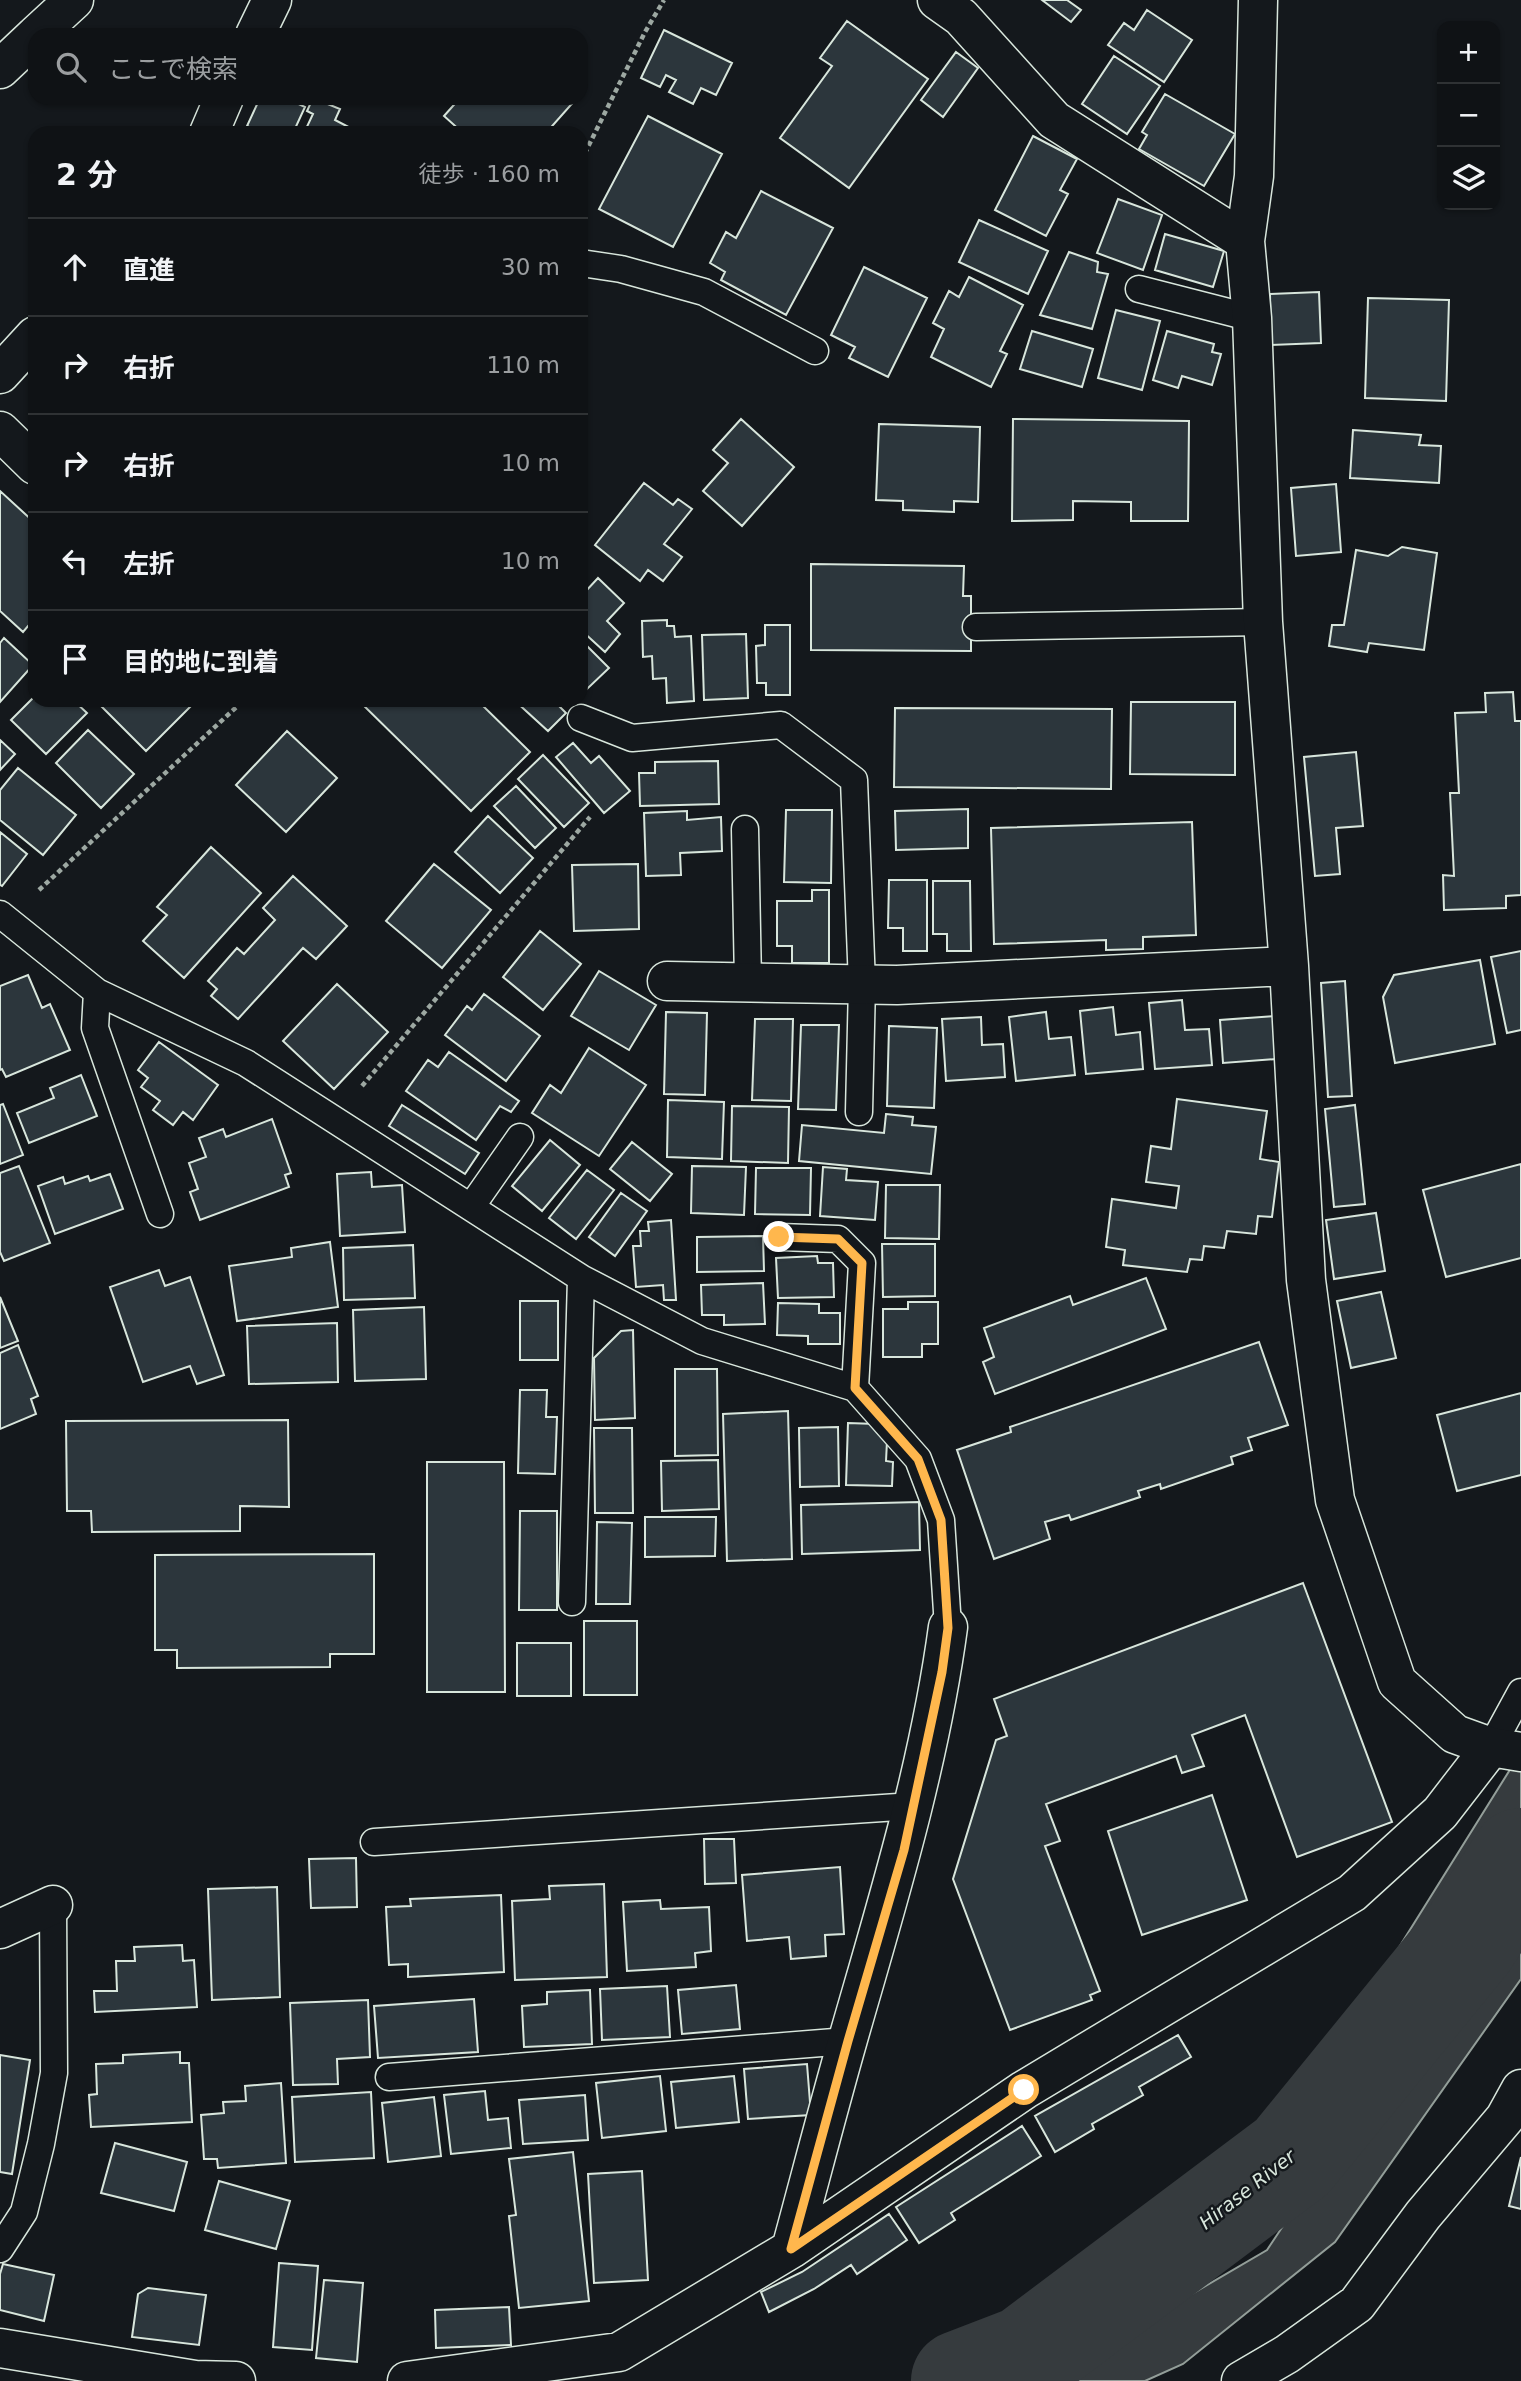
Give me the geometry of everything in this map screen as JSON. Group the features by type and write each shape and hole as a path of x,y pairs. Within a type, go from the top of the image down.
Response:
{"street":[{"path":"44,28 74,0"},
{"path":"258,28 272,0"},
{"path":"937,0 961,17 1054,120 1245,240"},
{"path":"1258,0 1254,176 1245,240 1252,318 1263,622 1289,967 1306,1280 1335,1500 1397,1682 1455,1734 1510,1749"},
{"path":"0,69 28,43"},
{"path":"212,126 221,105"},
{"path":"0,374 28,344"},
{"path":"0,431 28,458"},
{"path":"667,981 910,985 1289,967"},
{"path":"791,2249 904,1850 942,1672 948,1628"},
{"path":"407,2381 619,2352 791,2249 1024,2090 1352,1892 1510,1749"},
{"path":"0,1929 53,1905"},
{"path":"1241,2381 1287,2354 1357,2304 1423,2215 1516,2110"},
{"path":"0,2348 195,2381 236,2381"}],"lane":[{"path":"588,263 621,269 704,292 815,351"},
{"path":"1139,289 1252,318"},
{"path":"976,627 1263,622"},
{"path":"581,718 632,738 781,725 854,780 862,984 859,1112"},
{"path":"745,830 748,982"},
{"path":"3,920 97,992 246,1063 581,1278 702,1341 855,1388 918,1459 941,1520 948,1628"},
{"path":"97,992 95,1028 160,1214"},
{"path":"471,1207 520,1136"},
{"path":"779,1237 838,1239 862,1263 855,1388"},
{"path":"572,1602 581,1278"},
{"path":"1510,1749 1521,1692"},
{"path":"374,1842 913,1806"},
{"path":"0,2249 24,2212 41,2144 54,2073 53,1905"},
{"path":"389,2077 848,2041"}],"path":[{"path":"588,147 645,32 664,0"},
{"path":"3,920 236,707"},
{"path":"334,1118 590,817"}],"shaded area":[{"path":"1521,1752 1521,1979 1335,2242 1183,2364 1145,2381 1011,2381 1120,2336 1267,2250 1317,2175 1333,2053"}],"building":[{"path":"1042,0 1067,0 1081,10 1071,22"},
{"path":"1147,10 1192,40 1164,82 1108,45 1124,23 1134,30"},
{"path":"847,21 928,79 849,188 780,138 832,66 820,58"},
{"path":"664,30 732,63 716,95 701,88 693,104 669,92 676,80 666,75 660,87 641,78"},
{"path":"956,52 978,68 943,117 921,100"},
{"path":"1114,56 1160,86 1127,134 1082,104"},
{"path":"1165,94 1235,134 1204,186 1139,149 1147,135 1142,132"},
{"path":"257,105 305,107 296,126 247,126"},
{"path":"310,105 330,105 340,109 335,120 347,126 307,126 313,114 307,111"},
{"path":"454,105 571,105 552,126 455,126 444,116"},
{"path":"648,116 722,154 673,247 599,209"},
{"path":"1033,136 1077,159 1060,190 1068,194 1046,236 995,210"},
{"path":"761,191 833,228 786,315 721,280 725,272 710,263 726,232 736,238"},
{"path":"1118,199 1162,215 1143,270 1097,253"},
{"path":"979,220 1048,251 1028,294 959,262"},
{"path":"1165,234 1224,251 1213,287 1155,270"},
{"path":"1069,252 1098,262 1097,272 1108,274 1092,329 1040,315"},
{"path":"864,267 927,298 888,377 849,358 855,347 831,335"},
{"path":"969,277 1023,305 1000,351 1007,354 991,387 931,357 944,329 933,323 949,291 959,297"},
{"path":"1319,292 1321,343 1271,345 1270,294"},
{"path":"1368,298 1449,300 1446,401 1365,398"},
{"path":"1116,310 1160,321 1142,390 1098,378"},
{"path":"1032,331 1093,349 1082,387 1020,369"},
{"path":"1167,331 1214,344 1212,352 1221,354 1212,385 1182,376 1178,388 1153,380"},
{"path":"741,419 794,467 742,526 703,491 728,463 713,450"},
{"path":"1013,419 1189,421 1188,521 1131,521 1131,502 1073,501 1073,520 1012,521"},
{"path":"879,424 980,427 978,502 954,501 954,512 903,510 903,501 876,500"},
{"path":"1353,430 1421,435 1419,445 1441,446 1439,483 1350,478"},
{"path":"644,483 673,505 678,499 692,509 664,544 682,557 663,581 648,570 640,581 595,545"},
{"path":"1336,484 1341,552 1296,556 1291,488"},
{"path":"0,491 28,517 28,626 23,632 0,611"},
{"path":"1402,547 1437,553 1424,650 1369,643 1367,652 1329,646 1332,625 1344,625 1356,550 1388,556"},
{"path":"811,564 964,566 963,596 971,596 971,651 811,650"},
{"path":"598,578 624,603 607,621 620,634 605,652 588,636 588,589"},
{"path":"667,620 667,626 674,626 675,637 691,636 694,701 667,703 666,678 653,679 652,656 643,657 642,621"},
{"path":"765,625 790,625 790,695 766,695 766,683 757,683 756,646 765,645"},
{"path":"746,634 748,698 704,700 702,635"},
{"path":"4,638 28,660 28,671 0,702 0,643"},
{"path":"588,647 609,668 588,688"},
{"path":"1513,692 1515,721 1521,721 1521,895 1506,896 1506,908 1444,910 1443,875 1454,876 1450,793 1459,793 1455,713 1486,712 1485,693"},
{"path":"1131,702 1235,702 1235,775 1130,774"},
{"path":"28,703 28,707 81,707 87,713 46,754 11,720"},
{"path":"102,707 190,707 146,751"},
{"path":"365,707 484,707 530,752 471,811"},
{"path":"522,707 560,707 566,713 548,731"},
{"path":"895,708 1112,709 1111,789 894,787"},
{"path":"88,730 134,774 101,808 56,763"},
{"path":"287,731 337,778 286,832 236,785"},
{"path":"0,740 15,754 0,770"},
{"path":"573,743 591,763 599,756 630,791 604,813 556,757"},
{"path":"1356,752 1363,826 1336,828 1340,874 1315,876 1304,757"},
{"path":"543,755 589,803 564,827 518,779"},
{"path":"718,761 719,804 640,806 639,773 655,773 655,762"},
{"path":"18,768 76,815 43,855 0,820 0,790"},
{"path":"516,786 556,828 535,848 494,806"},
{"path":"968,809 968,848 896,850 895,811"},
{"path":"786,810 832,810 831,883 784,882"},
{"path":"687,811 687,820 721,817 722,851 680,853 681,875 646,876 644,813"},
{"path":"488,816 533,858 500,893 455,852"},
{"path":"1192,822 1196,935 1143,937 1143,949 1106,950 1106,940 994,944 991,828"},
{"path":"0,832 27,854 2,886 0,885"},
{"path":"211,847 261,893 184,978 143,941 167,915 157,907"},
{"path":"434,864 491,910 442,968 386,921"},
{"path":"638,864 639,929 574,931 572,865"},
{"path":"293,876 347,926 316,959 303,948 238,1019 211,996 217,989 208,981 237,948 244,954 275,920 263,908"},
{"path":"889,880 927,880 927,951 903,951 903,928 888,928"},
{"path":"933,881 970,881 971,951 947,951 947,934 933,934"},
{"path":"812,890 829,890 829,963 792,963 792,946 777,946 777,901 812,901"},
{"path":"540,931 581,964 543,1010 503,977"},
{"path":"1521,951 1521,1030 1507,1033 1491,957"},
{"path":"1480,960 1495,1044 1395,1063 1383,997 1394,975"},
{"path":"599,971 656,1005 629,1050 571,1016"},
{"path":"28,975 42,1008 50,1004 70,1050 6,1077 2,1069 0,1070 0,986"},
{"path":"1345,981 1352,1096 1328,1097 1321,983"},
{"path":"337,984 388,1032 334,1089 283,1041"},
{"path":"484,994 540,1036 506,1081 445,1035 467,1006 472,1010"},
{"path":"1182,1000 1185,1030 1209,1029 1212,1065 1155,1069 1149,1003"},
{"path":"1113,1007 1116,1035 1140,1032 1143,1069 1086,1074 1080,1011"},
{"path":"666,1012 707,1013 705,1095 664,1094"},
{"path":"1046,1012 1049,1039 1071,1037 1075,1075 1016,1081 1009,1017"},
{"path":"1274,1016 1277,1059 1223,1063 1220,1020"},
{"path":"981,1017 982,1045 1003,1044 1005,1077 946,1081 942,1019"},
{"path":"755,1019 793,1019 791,1101 752,1100"},
{"path":"801,1025 839,1025 836,1110 798,1109"},
{"path":"889,1026 937,1028 934,1108 887,1106"},
{"path":"159,1042 218,1085 193,1120 183,1112 173,1125 153,1110 160,1101 141,1087 148,1078 138,1070"},
{"path":"589,1048 646,1085 599,1156 532,1113 550,1085 561,1093"},
{"path":"449,1052 519,1101 511,1112 500,1106 476,1140 406,1091 428,1060 438,1067"},
{"path":"81,1075 97,1116 29,1143 17,1113 54,1098 50,1088"},
{"path":"1177,1099 1267,1111 1260,1159 1279,1162 1272,1217 1258,1216 1256,1234 1227,1231 1224,1248 1204,1246 1202,1260 1190,1259 1187,1272 1123,1265 1125,1250 1106,1247 1112,1199 1176,1208 1179,1186 1146,1182 1151,1146 1171,1149"},
{"path":"668,1100 724,1102 722,1159 667,1157"},
{"path":"3,1104 23,1155 0,1164 0,1105"},
{"path":"402,1105 479,1153 465,1174 389,1126"},
{"path":"1355,1105 1365,1204 1334,1207 1325,1109"},
{"path":"732,1106 789,1107 788,1163 731,1161"},
{"path":"886,1114 913,1117 912,1125 936,1127 931,1174 799,1161 802,1125 884,1133"},
{"path":"272,1119 291,1173 285,1175 289,1187 200,1220 190,1192 198,1189 189,1163 206,1157 199,1138 223,1129 226,1137"},
{"path":"550,1140 580,1165 542,1211 512,1186"},
{"path":"632,1142 672,1174 650,1201 610,1169"},
{"path":"1521,1164 1521,1258 1446,1277 1423,1190"},
{"path":"19,1166 50,1243 4,1261 0,1252 0,1173"},
{"path":"692,1166 746,1167 744,1215 691,1213"},
{"path":"823,1167 847,1169 846,1180 878,1182 875,1220 820,1216"},
{"path":"756,1168 811,1168 810,1215 755,1214"},
{"path":"587,1170 614,1190 576,1239 549,1218"},
{"path":"371,1172 372,1187 402,1185 405,1232 340,1236 337,1174"},
{"path":"110,1174 123,1209 55,1234 38,1186 63,1177 65,1184 88,1176 90,1181"},
{"path":"886,1185 940,1185 939,1239 885,1238"},
{"path":"621,1193 647,1211 615,1256 589,1237"},
{"path":"1376,1213 1385,1271 1334,1279 1326,1220"},
{"path":"671,1220 676,1300 664,1300 663,1285 636,1287 633,1246 641,1246 640,1231 649,1231 648,1222"},
{"path":"763,1236 764,1271 697,1272 697,1237"},
{"path":"330,1242 338,1307 237,1321 229,1266 292,1257 291,1248"},
{"path":"882,1244 935,1244 935,1296 883,1297"},
{"path":"413,1245 415,1298 344,1300 343,1248"},
{"path":"817,1256 818,1263 833,1263 834,1297 778,1298 776,1258"},
{"path":"159,1270 165,1286 190,1277 224,1375 197,1384 190,1366 143,1382 110,1287"},
{"path":"1146,1278 1166,1329 995,1394 983,1362 994,1357 984,1328 1070,1296 1073,1305"},
{"path":"763,1283 765,1324 724,1325 724,1315 702,1315 701,1285"},
{"path":"1381,1292 1396,1358 1351,1368 1337,1301"},
{"path":"0,1297 18,1341 0,1348"},
{"path":"520,1301 558,1301 558,1360 520,1360"},
{"path":"908,1302 938,1302 938,1344 922,1344 922,1357 883,1357 883,1309 908,1309"},
{"path":"778,1303 819,1304 819,1313 840,1313 840,1344 808,1344 808,1336 777,1335"},
{"path":"424,1307 426,1379 355,1381 353,1310"},
{"path":"337,1323 338,1382 249,1384 247,1326"},
{"path":"633,1330 635,1418 595,1420 594,1358 621,1331"},
{"path":"1259,1342 1288,1425 1248,1438 1252,1450 1231,1457 1233,1464 1161,1489 1160,1484 1138,1491 1140,1497 1071,1520 1069,1515 1045,1522 1050,1539 994,1559 957,1450 1011,1432 1010,1427"},
{"path":"18,1345 38,1396 31,1399 36,1414 0,1429 0,1353"},
{"path":"675,1369 717,1369 718,1455 675,1456"},
{"path":"520,1390 547,1390 546,1417 557,1417 555,1474 518,1473"},
{"path":"1521,1393 1521,1475 1457,1491 1437,1415"},
{"path":"788,1411 792,1559 727,1561 723,1414"},
{"path":"288,1420 289,1507 240,1506 240,1531 92,1532 91,1511 67,1511 66,1421"},
{"path":"848,1423 876,1424 887,1441 886,1461 893,1462 892,1486 846,1485"},
{"path":"838,1427 839,1486 800,1487 799,1428"},
{"path":"594,1428 632,1428 633,1513 595,1513"},
{"path":"718,1460 719,1509 662,1511 661,1461"},
{"path":"427,1462 504,1462 505,1692 427,1692"},
{"path":"919,1502 920,1550 802,1554 801,1505"},
{"path":"520,1511 557,1511 557,1610 519,1610"},
{"path":"645,1517 716,1517 715,1556 645,1557"},
{"path":"597,1522 632,1523 630,1604 596,1604"},
{"path":"374,1554 374,1654 330,1654 330,1667 177,1668 177,1650 155,1650 155,1555"},
{"path":"1303,1583 1392,1822 1297,1857 1245,1715 1192,1735 1204,1766 1182,1773 1176,1756 1046,1804 1060,1841 1045,1846 1100,1991 1090,1995 1092,2000 1010,2030 953,1879 996,1740 1007,1736 994,1699"},
{"path":"584,1621 637,1621 637,1695 584,1695"},
{"path":"517,1643 571,1643 571,1696 517,1696"},
{"path":"1212,1795 1247,1900 1142,1935 1108,1831"},
{"path":"704,1839 734,1839 736,1883 705,1884"},
{"path":"356,1858 357,1907 311,1908 309,1859"},
{"path":"840,1867 844,1934 825,1935 826,1956 791,1959 789,1937 747,1941 742,1875"},
{"path":"604,1884 607,1977 515,1980 512,1901 550,1899 549,1886"},
{"path":"277,1887 280,1997 212,2000 208,1889"},
{"path":"501,1895 504,1972 408,1977 408,1964 389,1965 386,1907 411,1906 410,1899"},
{"path":"660,1900 661,1909 709,1907 711,1951 695,1953 696,1967 627,1971 623,1902"},
{"path":"182,1945 183,1961 194,1960 197,2007 95,2012 94,1991 117,1991 116,1961 135,1961 134,1947"},
{"path":"736,1985 740,2029 682,2034 678,1990"},
{"path":"667,1986 670,2037 602,2040 600,1989"},
{"path":"590,1990 592,2044 524,2047 522,2006 547,2004 547,1992"},
{"path":"474,1999 478,2052 378,2058 374,2006"},
{"path":"368,2000 370,2057 337,2059 338,2084 293,2085 290,2003"},
{"path":"1178,2035 1191,2057 1139,2087 1143,2095 1092,2124 1094,2129 1055,2152 1035,2116"},
{"path":"180,2052 180,2063 189,2063 192,2122 91,2127 89,2095 97,2094 96,2064 123,2063 123,2055"},
{"path":"0,2055 30,2060 12,2174 0,2172"},
{"path":"807,2064 811,2115 748,2119 744,2069"},
{"path":"660,2076 666,2131 602,2138 596,2083"},
{"path":"734,2076 739,2122 676,2128 671,2082"},
{"path":"281,2083 286,2163 218,2168 217,2159 204,2159 201,2115 224,2113 223,2102 246,2101 245,2086"},
{"path":"485,2091 488,2120 508,2118 511,2148 451,2154 444,2095"},
{"path":"371,2092 374,2158 295,2162 292,2097"},
{"path":"585,2095 588,2140 523,2144 519,2100"},
{"path":"434,2097 441,2156 388,2162 382,2103"},
{"path":"1022,2126 1041,2156 951,2213 955,2220 919,2243 896,2207"},
{"path":"115,2143 187,2162 174,2211 101,2193"},
{"path":"573,2152 589,2301 519,2308 509,2216 516,2215 509,2159"},
{"path":"1521,2157 1521,2209 1509,2206"},
{"path":"642,2171 648,2280 594,2283 588,2174"},
{"path":"219,2181 290,2201 276,2249 205,2230"},
{"path":"889,2214 907,2240 857,2274 851,2265 814,2289 769,2312 761,2292 802,2272"},
{"path":"279,2263 318,2266 312,2350 273,2347"},
{"path":"3,2264 54,2275 44,2321 0,2310 0,2274"},
{"path":"324,2280 363,2283 357,2362 316,2358"},
{"path":"148,2288 206,2295 199,2345 132,2337 138,2294"},
{"path":"509,2307 511,2345 436,2348 435,2310"}],"waterway":[{"name":"Hirase River","path":"962,2381 1027,2356 1292,2157 1468,1941 1521,1859"}],"route":[{"path":"779,1237 838,1239 862,1263 855,1388 918,1459 941,1520 948,1628 942,1672 904,1850 791,2249 1024,2090"}]}
